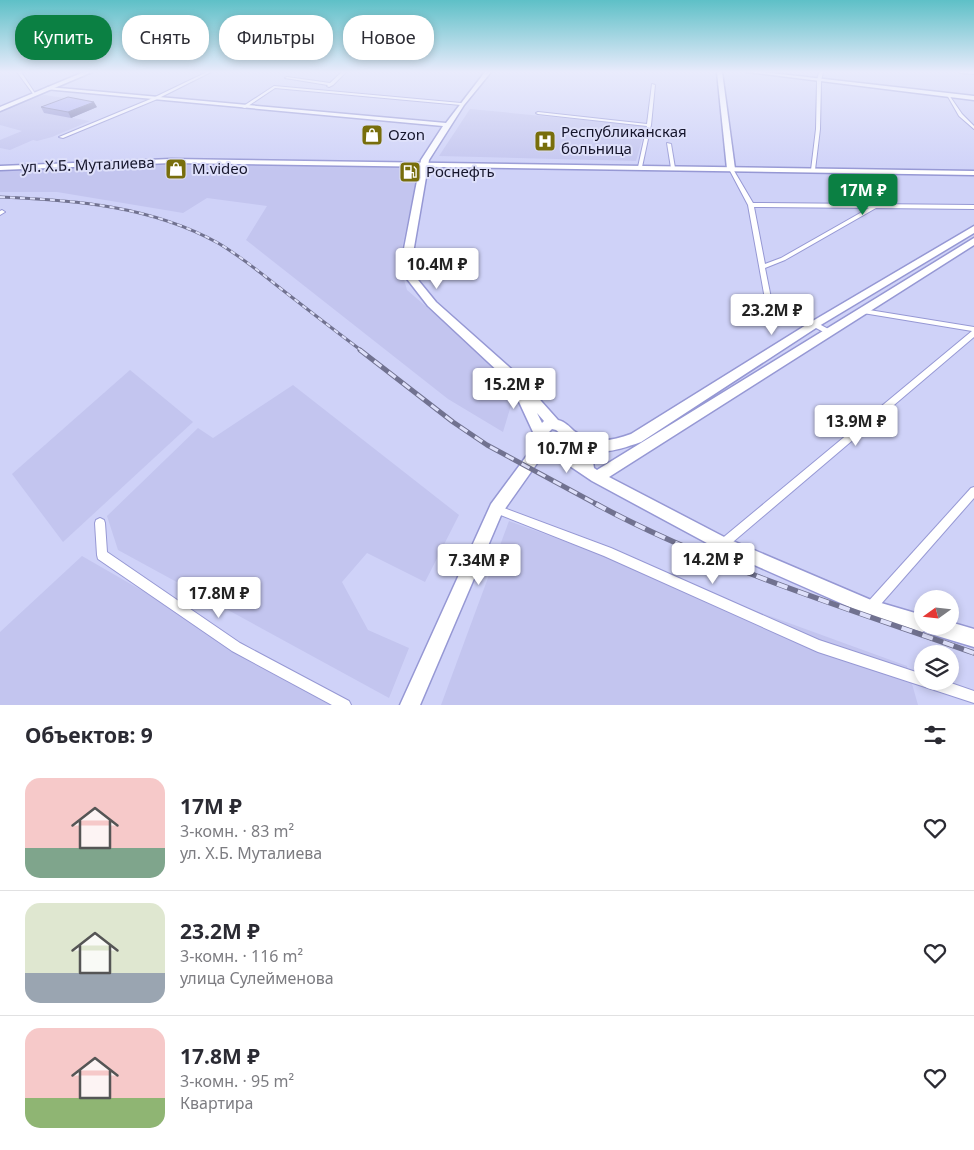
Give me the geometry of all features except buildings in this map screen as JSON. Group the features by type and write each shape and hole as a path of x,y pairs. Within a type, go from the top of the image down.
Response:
{"main road":[{"name":"ул. Х.Б. Муталиева","path":"0,168 171,161 424,164"},
{"path":"424,164 974,173"}],"street":[{"path":"61,137 140,105"},
{"path":"220,105 448,126"},
{"path":"460,105 448,126 430,148 424,164 407,259 409,275 432,304 512,376 554,424 564,428 568,438 597,477"},
{"path":"640,167 649,125 651,105"},
{"path":"722,105 731,170 751,205 768,299 764,311"},
{"path":"813,170 818,129 819,105"},
{"path":"954,105 960,115 974,128"},
{"path":"538,113 649,125"},
{"path":"669,144 673,168"},
{"path":"751,205 974,207"},
{"path":"762,267 783,259 875,206"},
{"path":"568,438 594,447 614,446 636,438 815,324 974,230"},
{"path":"597,477 974,242"},
{"path":"768,299 829,333"},
{"path":"863,311 974,329"},
{"path":"723,544 974,332"},
{"path":"512,376 545,440 597,477 723,544 870,608 914,621"},
{"path":"410,705 496,509 545,440 544,427 554,424"},
{"path":"545,440 561,447 568,438"},
{"path":"870,608 974,491"},
{"path":"496,509 607,552 818,646 914,678"},
{"path":"100,523 102,555 236,648 345,705"},
{"path":"959,634 974,638"},
{"path":"952,690 974,697"}],"shaded area":[{"path":"15,105 66,105 45,113 90,121 52,137 37,141 33,140 10,150 0,148 0,140 22,131 0,125 0,111"},
{"name":"Республиканская больница","path":"470,109 646,126 636,161 439,156"},
{"path":"154,165 409,166 418,173 399,262 407,290 510,379 515,392 503,432 448,399 246,240 267,206 207,198 183,213 57,192 0,192 0,171"},
{"path":"130,370 193,422 63,542 12,474"},
{"path":"293,385 459,515 425,582 367,553 342,582 368,630 409,648 389,698 118,550 107,516 198,428 213,438"},
{"path":"509,521 907,666 918,705 441,705"},
{"path":"82,556 341,705 0,705 0,632"}],"railway":[{"path":"0,197 56,200 112,207 166,221 192,231 218,243 242,259 362,351"},
{"path":"360,350 453,422 487,445 598,505"},
{"path":"596,504 687,548 782,586 974,653"}],"place":[{"name":"Ozon","path":"372,135"},
{"name":"Республиканская больница","path":"545,141"},
{"name":"M.video","path":"176,169"},
{"name":"Роснефть","path":"410,172"}]}
